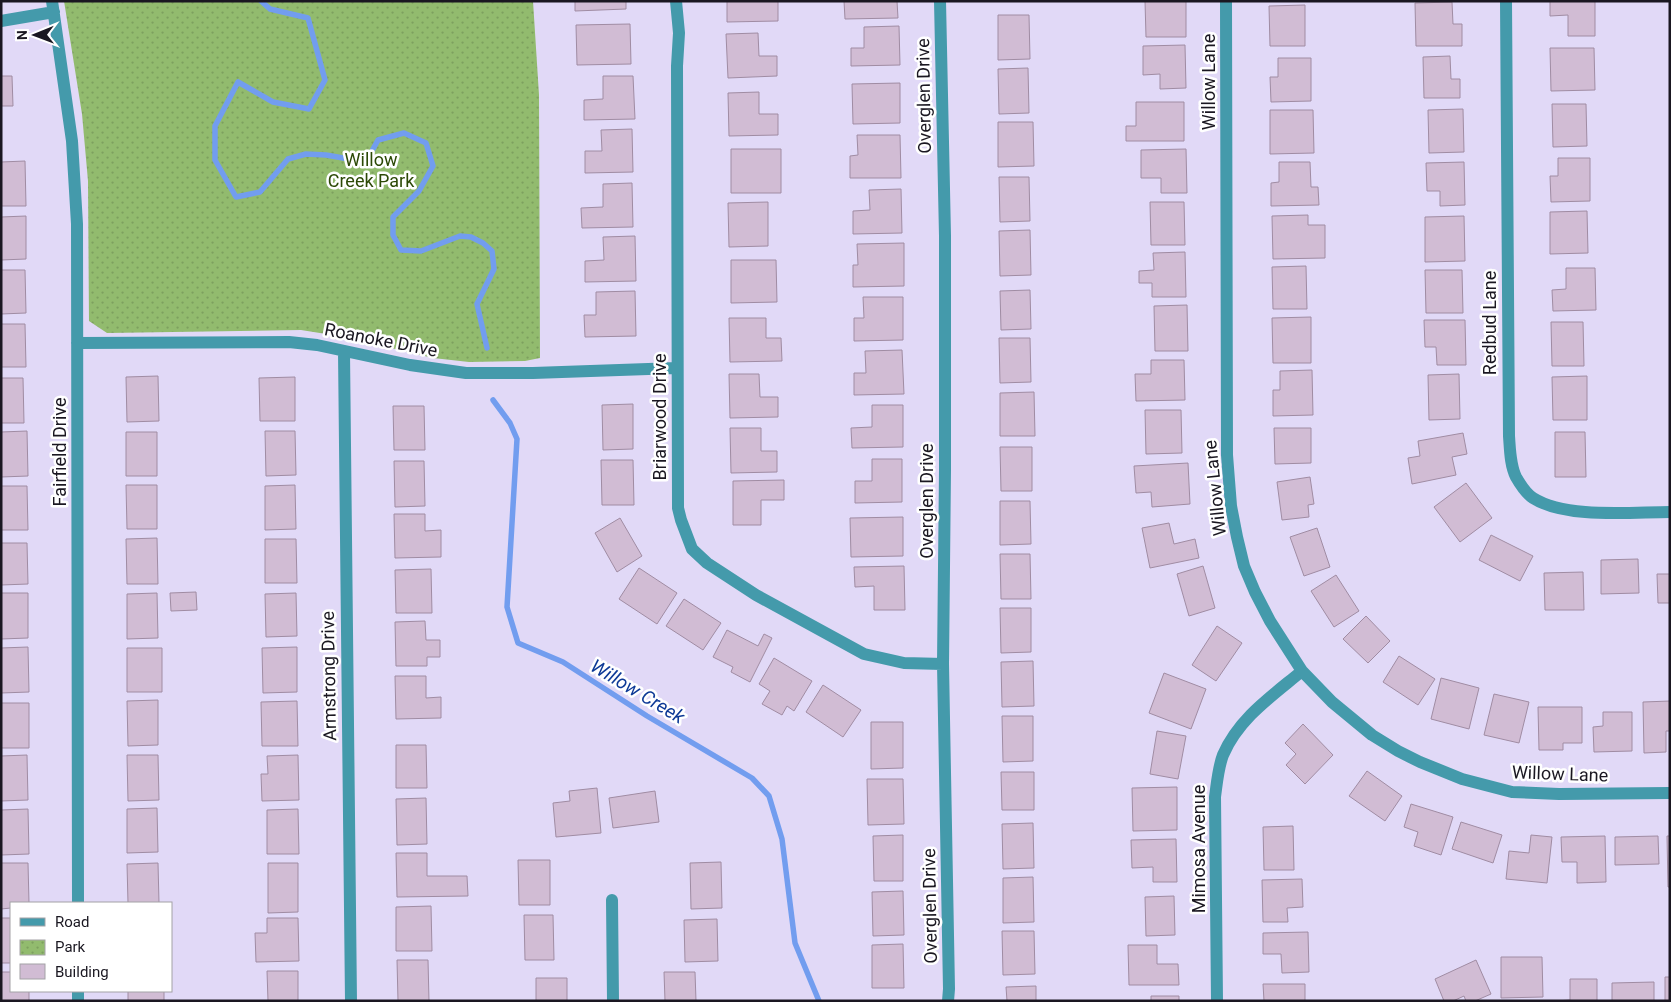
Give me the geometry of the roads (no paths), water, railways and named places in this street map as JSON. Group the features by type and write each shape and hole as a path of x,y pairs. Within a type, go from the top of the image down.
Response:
{"street":[{"name":"Briarwood Drive","path":"676,1 679,33 677,368 678,508 680,520 692,549 707,563 756,595 864,654 904,663 943,664"},
{"name":"Overglen Drive","path":"940,1 945,255 943,664 948,1001"},
{"name":"Willow Lane","path":"1226,1 1227,455 1231,506 1244,566 1270,621 1302,671 1332,702 1372,735 1420,762 1462,779 1512,792 1559,794 1670,793"},
{"name":"Redbud Lane","path":"1506,1 1509,436 1513,467 1517,478 1531,497 1557,508 1592,512 1670,512"},
{"path":"1,21 53,7"},
{"name":"Fairfield Drive","path":"53,7 72,141 77,224 78,902"},
{"name":"Roanoke Drive","path":"77,343 289,342 317,345 410,365 466,372 533,373 677,368"},
{"name":"Armstrong Drive","path":"344,352 351,1001"},
{"name":"Mimosa Avenue","path":"1217,1001 1215,797 1222,756 1233,736 1249,716 1302,671"},
{"path":"612,900 613,1001"}],"waterway":[{"name":"Willow Creek","path":"261,1 270,9 308,18 325,80 309,109 273,102 238,82 215,126 215,160 236,197 260,192 288,159 306,154 326,155 366,162 378,140 404,133 426,143 433,166 419,191 393,217 393,235 401,250 421,251 460,236 471,237 483,243 492,251 494,269 477,304 487,348"},
{"name":"Willow Creek","path":"493,400 510,423 517,439 507,607 518,643 563,662 647,716 752,778 769,796 782,839 795,943 819,1001"}],"park label":[{"name":"Willow Creek Park","path":"371,170"}]}
